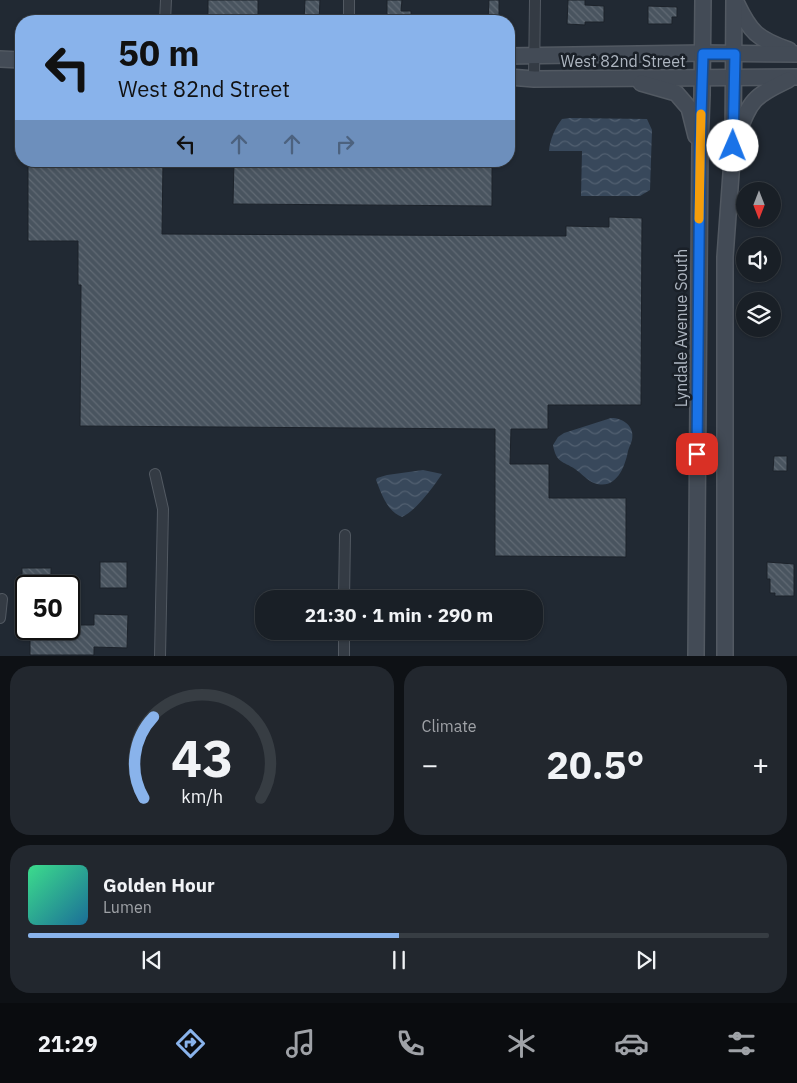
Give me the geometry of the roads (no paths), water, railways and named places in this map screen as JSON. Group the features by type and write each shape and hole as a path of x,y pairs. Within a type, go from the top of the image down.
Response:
{"main road":[{"name":"Lyndale Avenue South","path":"696,656 703,0"},
{"path":"725,656 726,257 733,146 735,0"},
{"path":"735,0 743,17 755,34 770,44 797,54"},
{"name":"West 82nd Street","path":"515,56 797,54"},
{"path":"0,60 15,60"},
{"name":"West 82nd Street","path":"515,77 795,78"},
{"path":"620,78 676,93 689,108 700,147"},
{"path":"733,146 748,107 763,92 795,78"}],"street":[{"path":"165,15 166,0"},
{"path":"349,0 349,15"},
{"path":"534,79 535,0"},
{"path":"155,474 164,509 160,656"},
{"path":"344,590 345,535"},
{"path":"0,618 2,599"},
{"path":"344,640 344,656"}],"water":[{"path":"562,119 647,119 652,130 650,190 640,196 581,196 582,151 549,151 559,122"},
{"path":"611,418 620,419 630,427 632,440 625,464 618,476 614,481 602,485 592,482 561,461 554,451 553,445 558,437 564,433"},
{"path":"423,470 442,474 419,504 402,517 389,507 376,480 387,475"}]}
